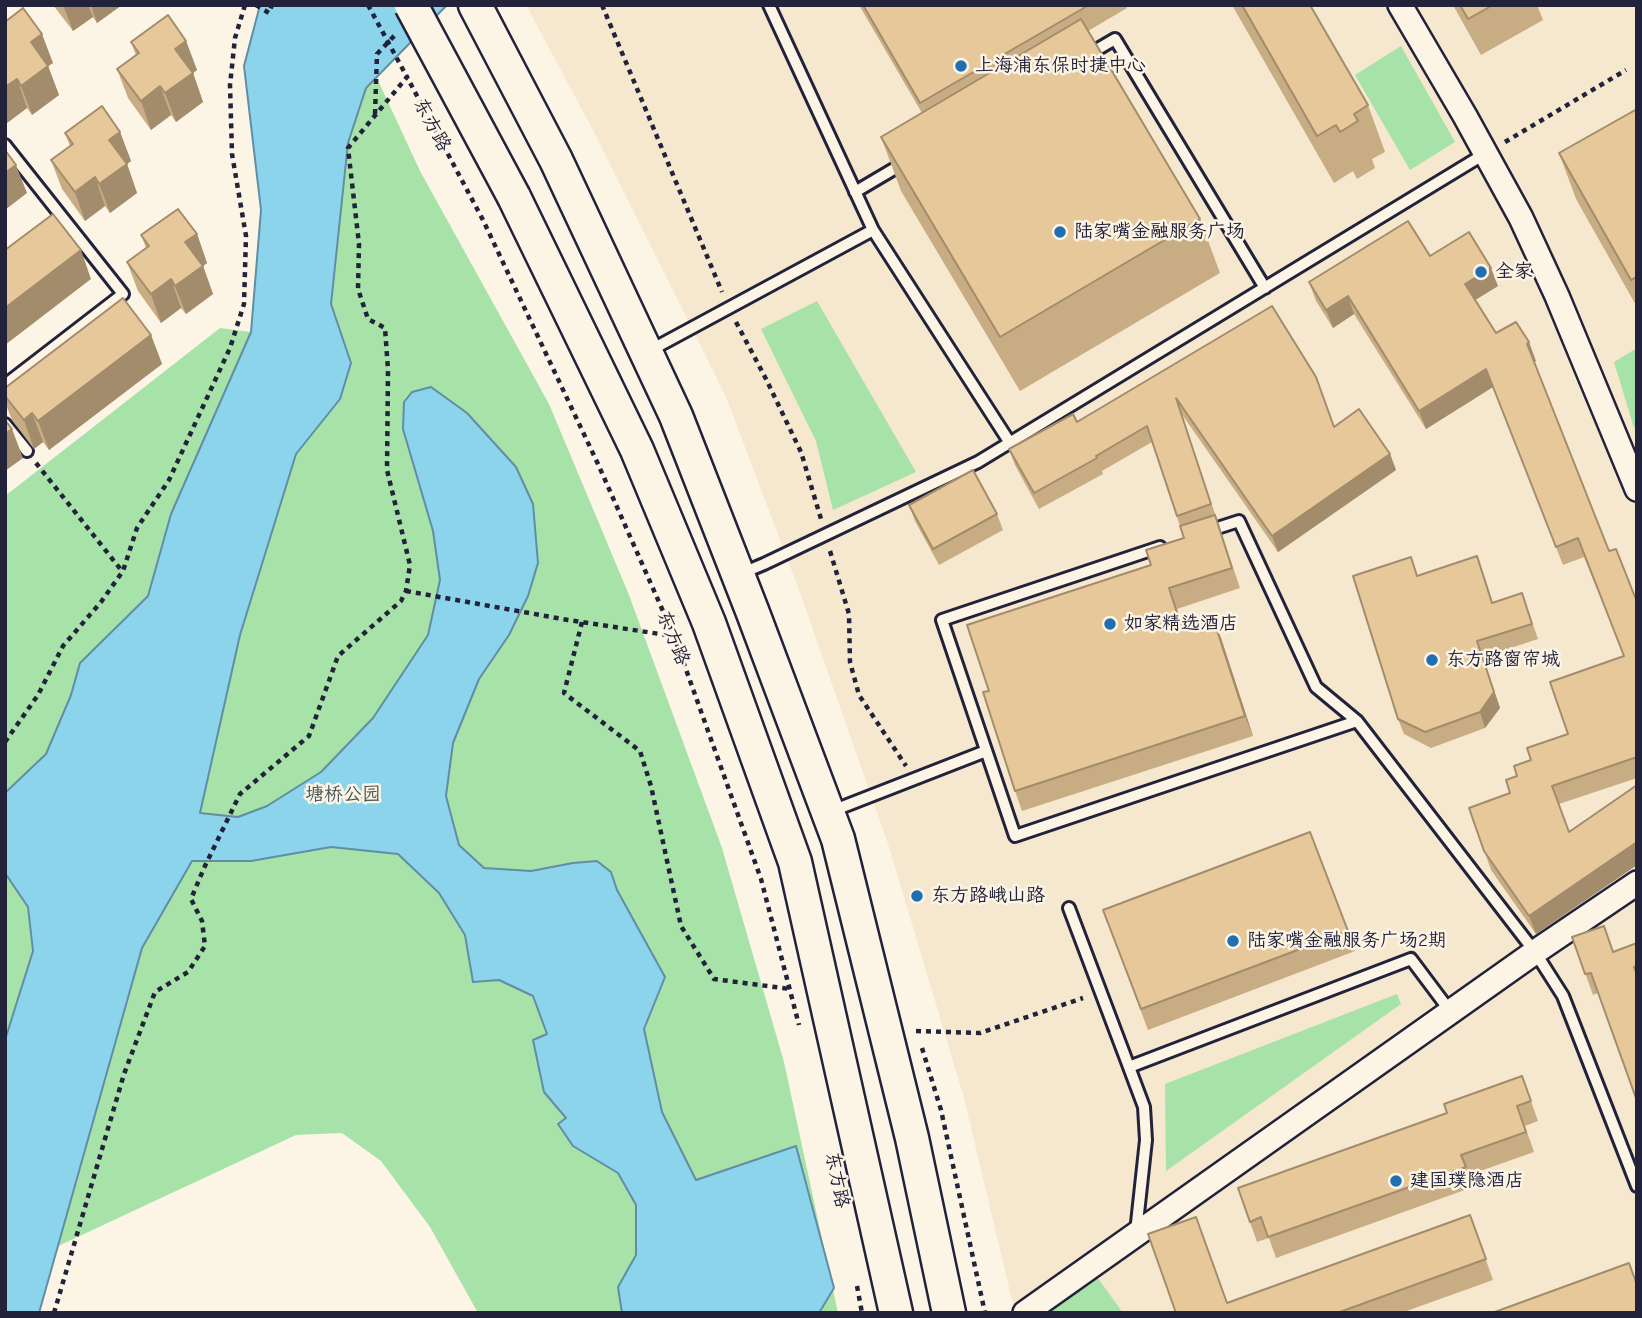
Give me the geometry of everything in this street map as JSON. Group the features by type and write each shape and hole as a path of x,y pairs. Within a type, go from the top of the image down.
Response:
{"main road":[{"name":"东方路","path":"411,5 514,197 637,450 709,623 795,862 896,1313"},
{"path":"475,5 556,160 676,416 838,839 912,1138 949,1313"}],"street":[{"path":"1400,5 1521,218 1557,296 1637,489"},
{"path":"1025,1313 1450,1011 1637,883"}],"lane":[{"path":"769,5 873,230 1010,443"},
{"path":"1079,60 1115,39 1265,288"},
{"path":"5,145 123,294 5,384"},
{"path":"738,574 978,462 1486,153"},
{"path":"855,192 914,157"},
{"path":"646,353 873,230"},
{"path":"5,424 27,451"},
{"path":"1200,534 1239,521 1316,687 1357,721 1535,952 1563,996 1637,1186"},
{"path":"1174,542 942,620 1014,836 1357,721"},
{"path":"828,812 986,751"},
{"path":"1069,908 1144,1107 1146,1140 1135,1234"},
{"path":"1129,1067 1411,959 1450,1011"}],"path":[{"path":"5,742 38,695 63,646 101,602 123,571 137,528 169,480 230,348 244,304 246,236 232,154 230,85 236,38 245,5"},
{"path":"256,5 269,13 272,5"},
{"name":"东方路","path":"368,5 483,220 598,464 674,636 761,879 800,1028"},
{"path":"602,5 729,308 801,452 849,614 850,662 859,695 915,779"},
{"path":"375,115 377,54 396,34"},
{"path":"1486,153 1626,70"},
{"path":"54,1313 124,1074 155,992 188,972 205,946 202,921 191,899 204,867 240,794 309,736 338,656 401,601 406,591 410,565 387,470 388,370 385,328 369,319 358,289 359,244 348,148 407,77"},
{"path":"27,451 123,571"},
{"path":"406,591 674,636"},
{"path":"582,622 564,693 640,751 651,786 681,926 714,979 790,989"},
{"path":"885,1032 980,1033 1101,993"},
{"path":"855,1274 862,1313"}],"shaded area":[{"path":"526,5 1637,5 1637,1187 1594,1079 1637,1192 1637,1313 1123,1313 1090,1267 1015,1313 964,1098 888,844 799,590 726,397 595,134"}],"green space":[{"name":"塘桥公园","path":"260,5 343,5 420,171 549,404 629,595 722,848 784,1062 838,1313 478,1313 430,1227 381,1161 342,1133 296,1135 41,1254 5,1251 5,496 220,328 251,332 261,210 244,66"},
{"path":"1401,46 1455,142 1410,170 1355,75"},
{"path":"817,301 916,472 833,510 816,441 761,329"},
{"path":"1637,348 1637,426 1634,428 1614,362"},
{"path":"1397,994 1401,1004 1166,1171 1165,1084"},
{"path":"1090,1267 1123,1313 1025,1313"}],"water":[{"path":"260,5 447,5 366,88 348,143 331,304 351,363 340,399 296,454 240,635 200,813 238,817 267,806 321,772 373,718 428,635 440,580 433,531 403,429 404,402 412,392 431,387 467,413 516,467 533,504 538,563 528,596 509,635 479,679 453,743 446,796 459,845 484,868 531,871 597,861 611,872 617,890 665,977 644,1029 662,1112 696,1180 796,1146 834,1288 819,1313 622,1313 618,1287 636,1255 636,1205 618,1173 573,1146 558,1124 566,1118 544,1092 533,1040 547,1034 533,996 499,980 473,982 465,935 439,893 398,854 331,847 251,861 192,861 142,948 39,1313 5,1313 5,1040 33,951 28,907 5,873 5,793 46,754 71,695 80,663 148,596 171,514 251,332 261,210 244,66"}],"building":[{"name":"上海浦东保时捷中心","path":"863,5 1089,5 920,103"},
{"path":"1242,5 1310,5 1368,105 1354,114 1358,121 1340,132 1336,125 1317,136"},
{"path":"1460,5 1493,5 1468,19"},
{"path":"23,8 42,34 31,42 48,66 21,86 17,79 5,87 5,22"},
{"path":"168,15 186,41 175,49 193,73 165,93 160,86 141,101 117,69 139,53 131,42"},
{"name":"陆家嘴金融服务广场","path":"1081,19 1200,219 1000,337 881,137"},
{"path":"102,106 120,132 109,140 127,164 99,184 95,177 75,192 51,160 73,144 65,133"},
{"path":"1637,109 1637,277 1631,280 1559,153"},
{"path":"5,150 16,165 5,173"},
{"path":"178,209 197,234 185,242 203,266 175,286 171,279 151,294 127,262 149,246 141,235"},
{"path":"53,214 81,250 5,308 5,250"},
{"path":"1408,221 1430,256 1469,232 1491,268 1465,284 1496,333 1516,322 1529,342 1527,344 1609,551 1616,549 1637,602 1637,757 1552,786 1569,832 1637,785 1637,842 1529,916 1484,851 1469,808 1510,793 1506,780 1517,776 1514,766 1531,760 1527,748 1568,734 1550,682 1624,656 1578,538 1556,547 1486,369 1419,411 1348,296 1326,310 1309,282"},
{"path":"123,298 151,335 38,421 32,413 24,420 5,396 5,388"},
{"path":"1272,306 1316,377 1334,427 1359,409 1390,454 1272,536 1176,398 1211,504 1177,516 1147,426 1034,493 1009,449 1073,414 1077,422"},
{"path":"5,420 12,429 5,434"},
{"path":"973,470 997,514 933,549 909,505"},
{"path":"1215,515 1232,568 1169,588 1182,628 1213,618 1245,716 1015,791 983,692 989,691 967,625 1151,565 1146,550 1184,538 1180,526"},
{"name":"东方路窗帘城","path":"1477,556 1492,603 1522,593 1532,624 1477,641 1494,692 1480,712 1425,732 1398,719 1353,576 1411,557 1417,576"},
{"name":"陆家嘴金融服务广场2期","path":"1310,832 1348,931 1141,1009 1103,910"},
{"path":"1604,926 1613,952 1637,943 1637,966 1634,967 1637,975 1637,1101 1591,973 1585,974 1572,937"},
{"path":"1522,1076 1531,1101 1517,1106 1526,1132 1461,1155 1466,1167 1268,1237 1261,1217 1250,1222 1238,1188 1447,1113 1444,1104"},
{"path":"1470,1215 1486,1259 1337,1313 1176,1313 1148,1234 1196,1217 1227,1303"},
{"path":"1629,1263 1637,1285 1637,1313 1492,1313"}],"place":[{"name":"上海浦东保时捷中心","path":"961,66"},
{"name":"陆家嘴金融服务广场","path":"1060,232"},
{"name":"全家","path":"1481,272"},
{"name":"如家精选酒店","path":"1110,624"},
{"name":"东方路窗帘城","path":"1432,660"},
{"name":"东方路峨山路","path":"917,896"},
{"name":"陆家嘴金融服务广场2期","path":"1233,941"},
{"name":"建国璞隐酒店","path":"1396,1181"}]}
